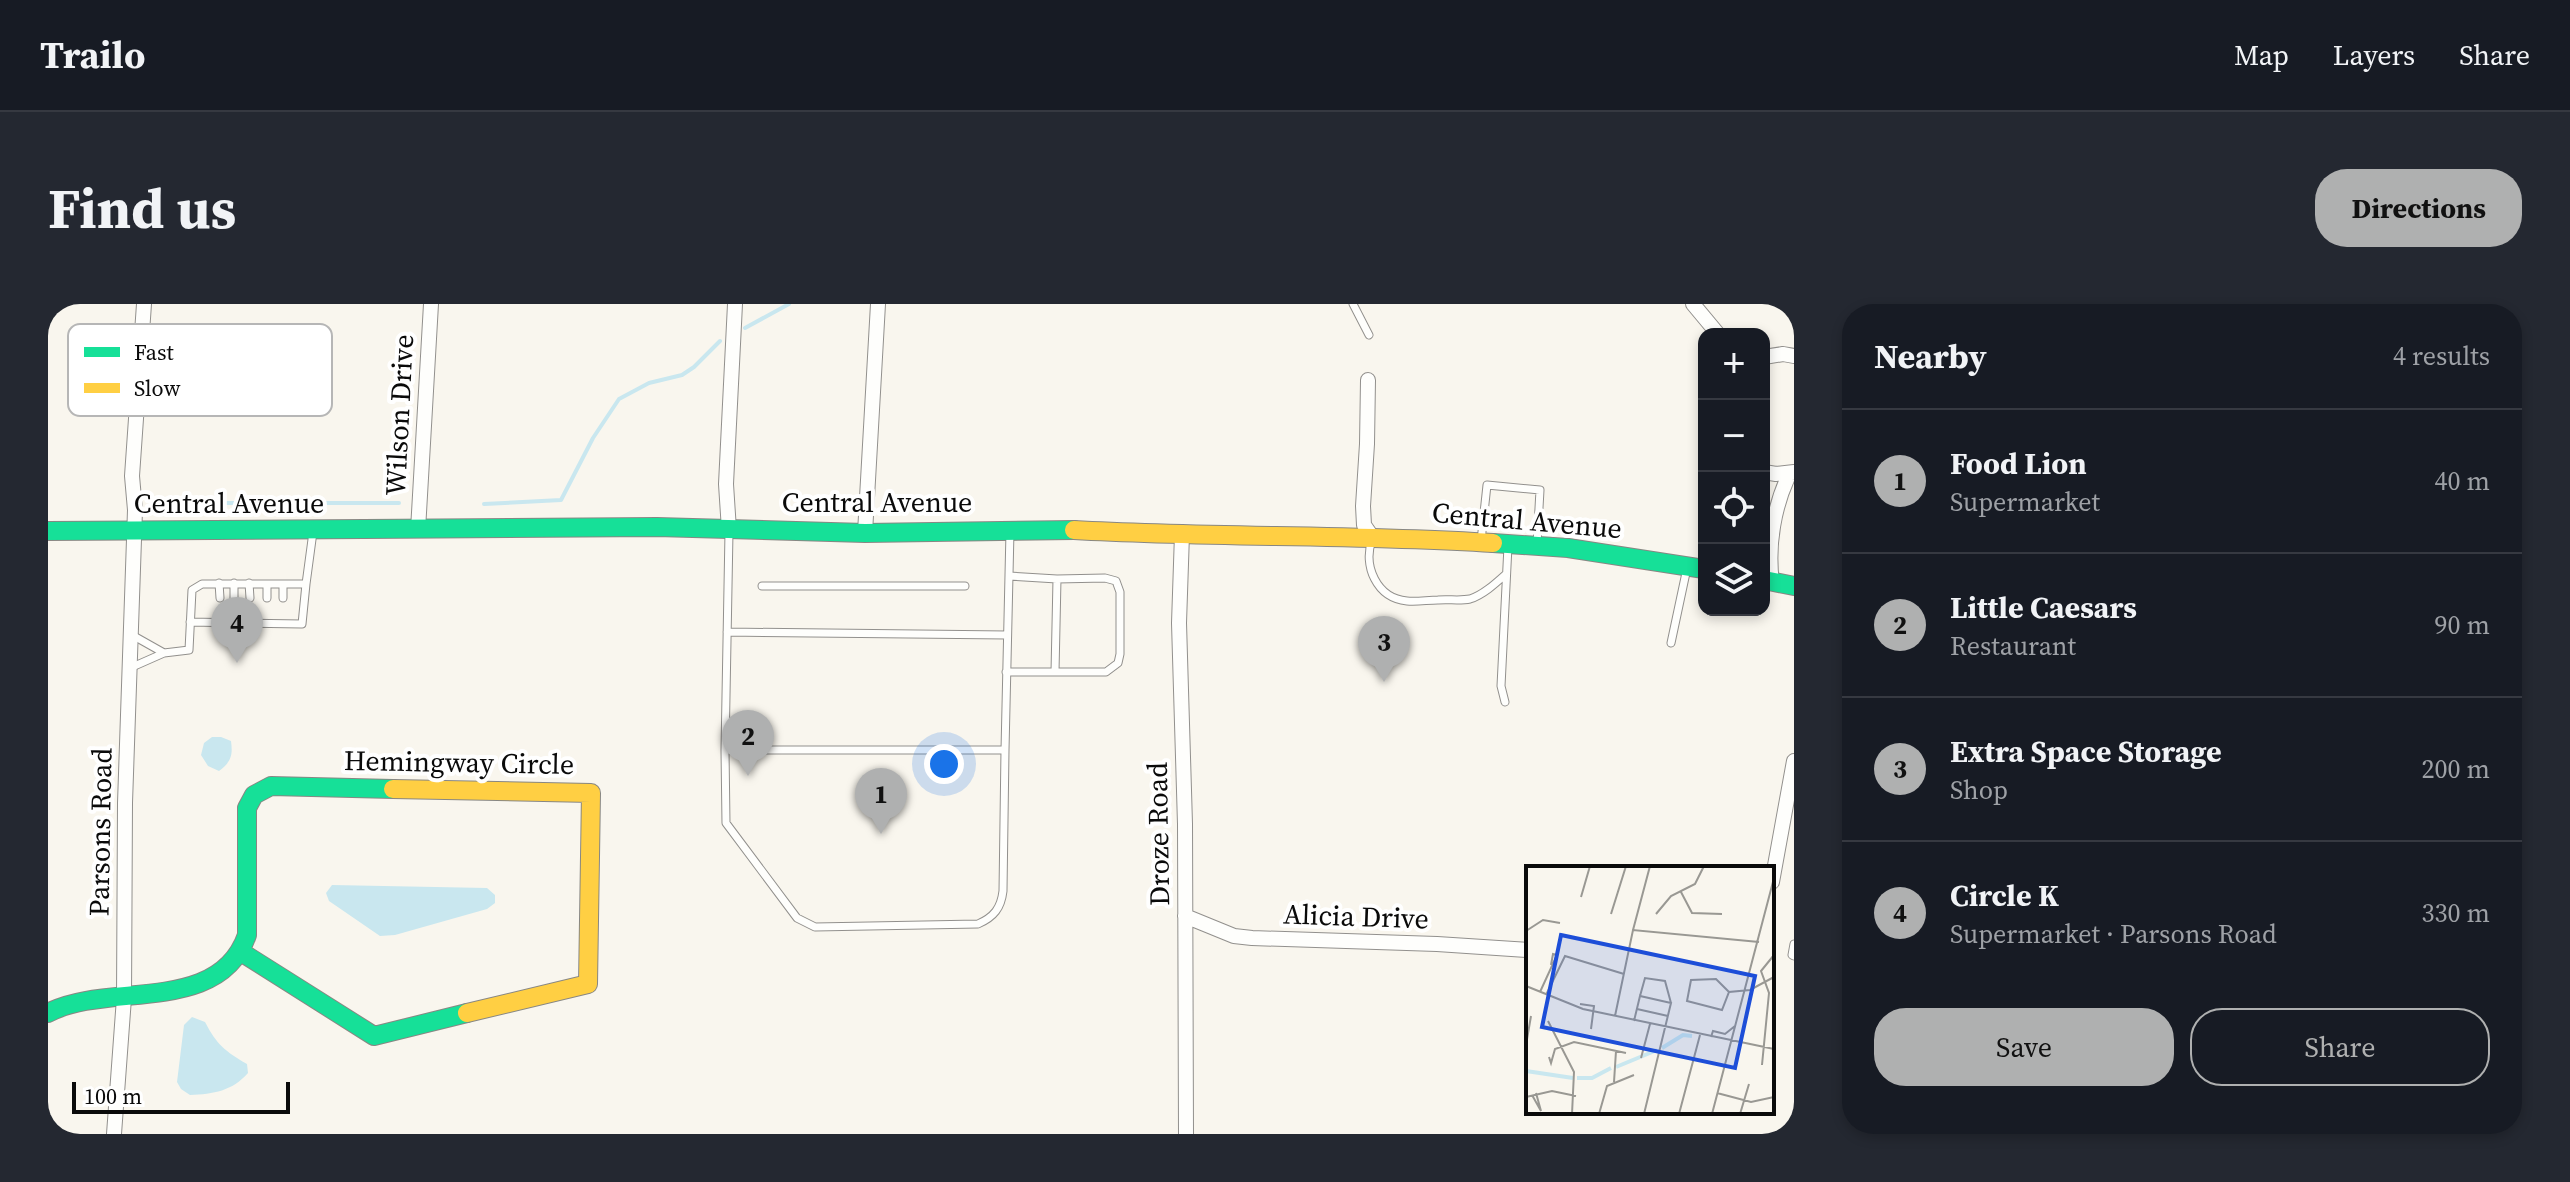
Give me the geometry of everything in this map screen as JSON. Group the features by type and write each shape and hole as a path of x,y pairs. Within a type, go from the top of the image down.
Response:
{"street":[{"name":"Parsons Road","path":"143,324 144,304"},
{"name":"Wilson Drive","path":"418,530 431,304"},
{"path":"729,530 726,484 735,304"},
{"path":"865,533 878,304"},
{"path":"1693,304 1713,328"},
{"path":"1770,356 1794,356"},
{"path":"1368,380 1363,506 1364,525 1373,538"},
{"name":"Parsons Road","path":"114,1134 124,998 125,803 132,635 132,476 136,416"},
{"path":"1770,472 1792,473 1782,490 1770,551"},
{"name":"Central Avenue","path":"48,531 657,527 865,533 1010,530 1373,538 1481,541 1602,552 1696,568"},
{"name":"Droze Road","path":"1182,534 1179,623 1186,1134"},
{"path":"1770,581 1794,586"},
{"path":"1774,871 1794,761"},
{"name":"Hemingway Circle","path":"271,786 591,793 588,984 374,1036 241,952 247,935 247,808 254,795 271,786"},
{"name":"Alicia Drive","path":"1185,916 1234,936 1252,938 1526,950"},
{"path":"48,1013 75,1001 124,998 188,986 215,974 241,952"}],"lane":[{"path":"1353,304 1369,335"},
{"path":"1481,541 1487,485 1540,490 1536,546"},
{"path":"190,622 219,618 235,623 302,624 314,530"},
{"path":"729,530 726,823 797,918 815,927 978,924 992,917 1002,902 1010,530"},
{"path":"1373,538 1368,552 1369,566 1377,582 1390,597 1397,599 1471,599 1506,574"},
{"path":"1505,702 1501,686 1508,544"},
{"path":"1671,643 1696,568"},
{"path":"1006,672 1106,672 1118,663 1120,654 1120,592 1116,581 1105,578 1009,576"},
{"path":"1055,672 1057,579"},
{"path":"219,583 220,598"},
{"path":"234,583 234,598"},
{"path":"249,583 250,598"},
{"path":"130,668 164,653 189,650 192,590 202,584 306,584"},
{"path":"267,584 267,598"},
{"path":"283,584 283,598"},
{"path":"762,586 965,586"},
{"path":"234,613 235,623"},
{"path":"249,613 249,623"},
{"path":"267,613 267,623"},
{"path":"283,613 283,624"},
{"path":"727,632 1007,635"},
{"path":"132,635 164,653"},
{"path":"725,750 1005,750"},
{"path":"1794,944 1794,956"}],"water":[{"path":"212,737 231,741 230,758 219,771 208,766 201,755 204,743"},
{"path":"332,885 487,888 495,895 495,903 487,909 395,935 380,936 329,901 326,893"},
{"path":"192,1017 205,1022 222,1047 247,1064 248,1073 236,1084 199,1095 190,1095 181,1089 177,1082 184,1025"}],"waterway":[{"path":"745,328 789,304"},
{"path":"484,504 561,500 593,438 619,399 649,383 682,375 720,341"},
{"path":"214,503 399,503"}],"traffic: fast":[{"path":"48,531 657,527 865,533 1074,530"},
{"path":"1493,543 1568,548 1698,568"},
{"path":"1770,581 1794,586"},
{"path":"48,1013 73,1004 188,987 213,977 233,960 247,935 247,808 254,795 271,786 393,789"},
{"path":"241,952 374,1036 467,1013"}],"traffic: slow":[{"path":"1074,530 1493,543"},
{"path":"393,789 591,793 588,984 467,1013"}],"place":[{"name":"Circle K","path":"237,663"},
{"name":"Extra Space Storage","path":"1384,682"},
{"name":"Little Caesars","path":"748,776"},
{"name":"Food Lion","path":"881,834"}]}
